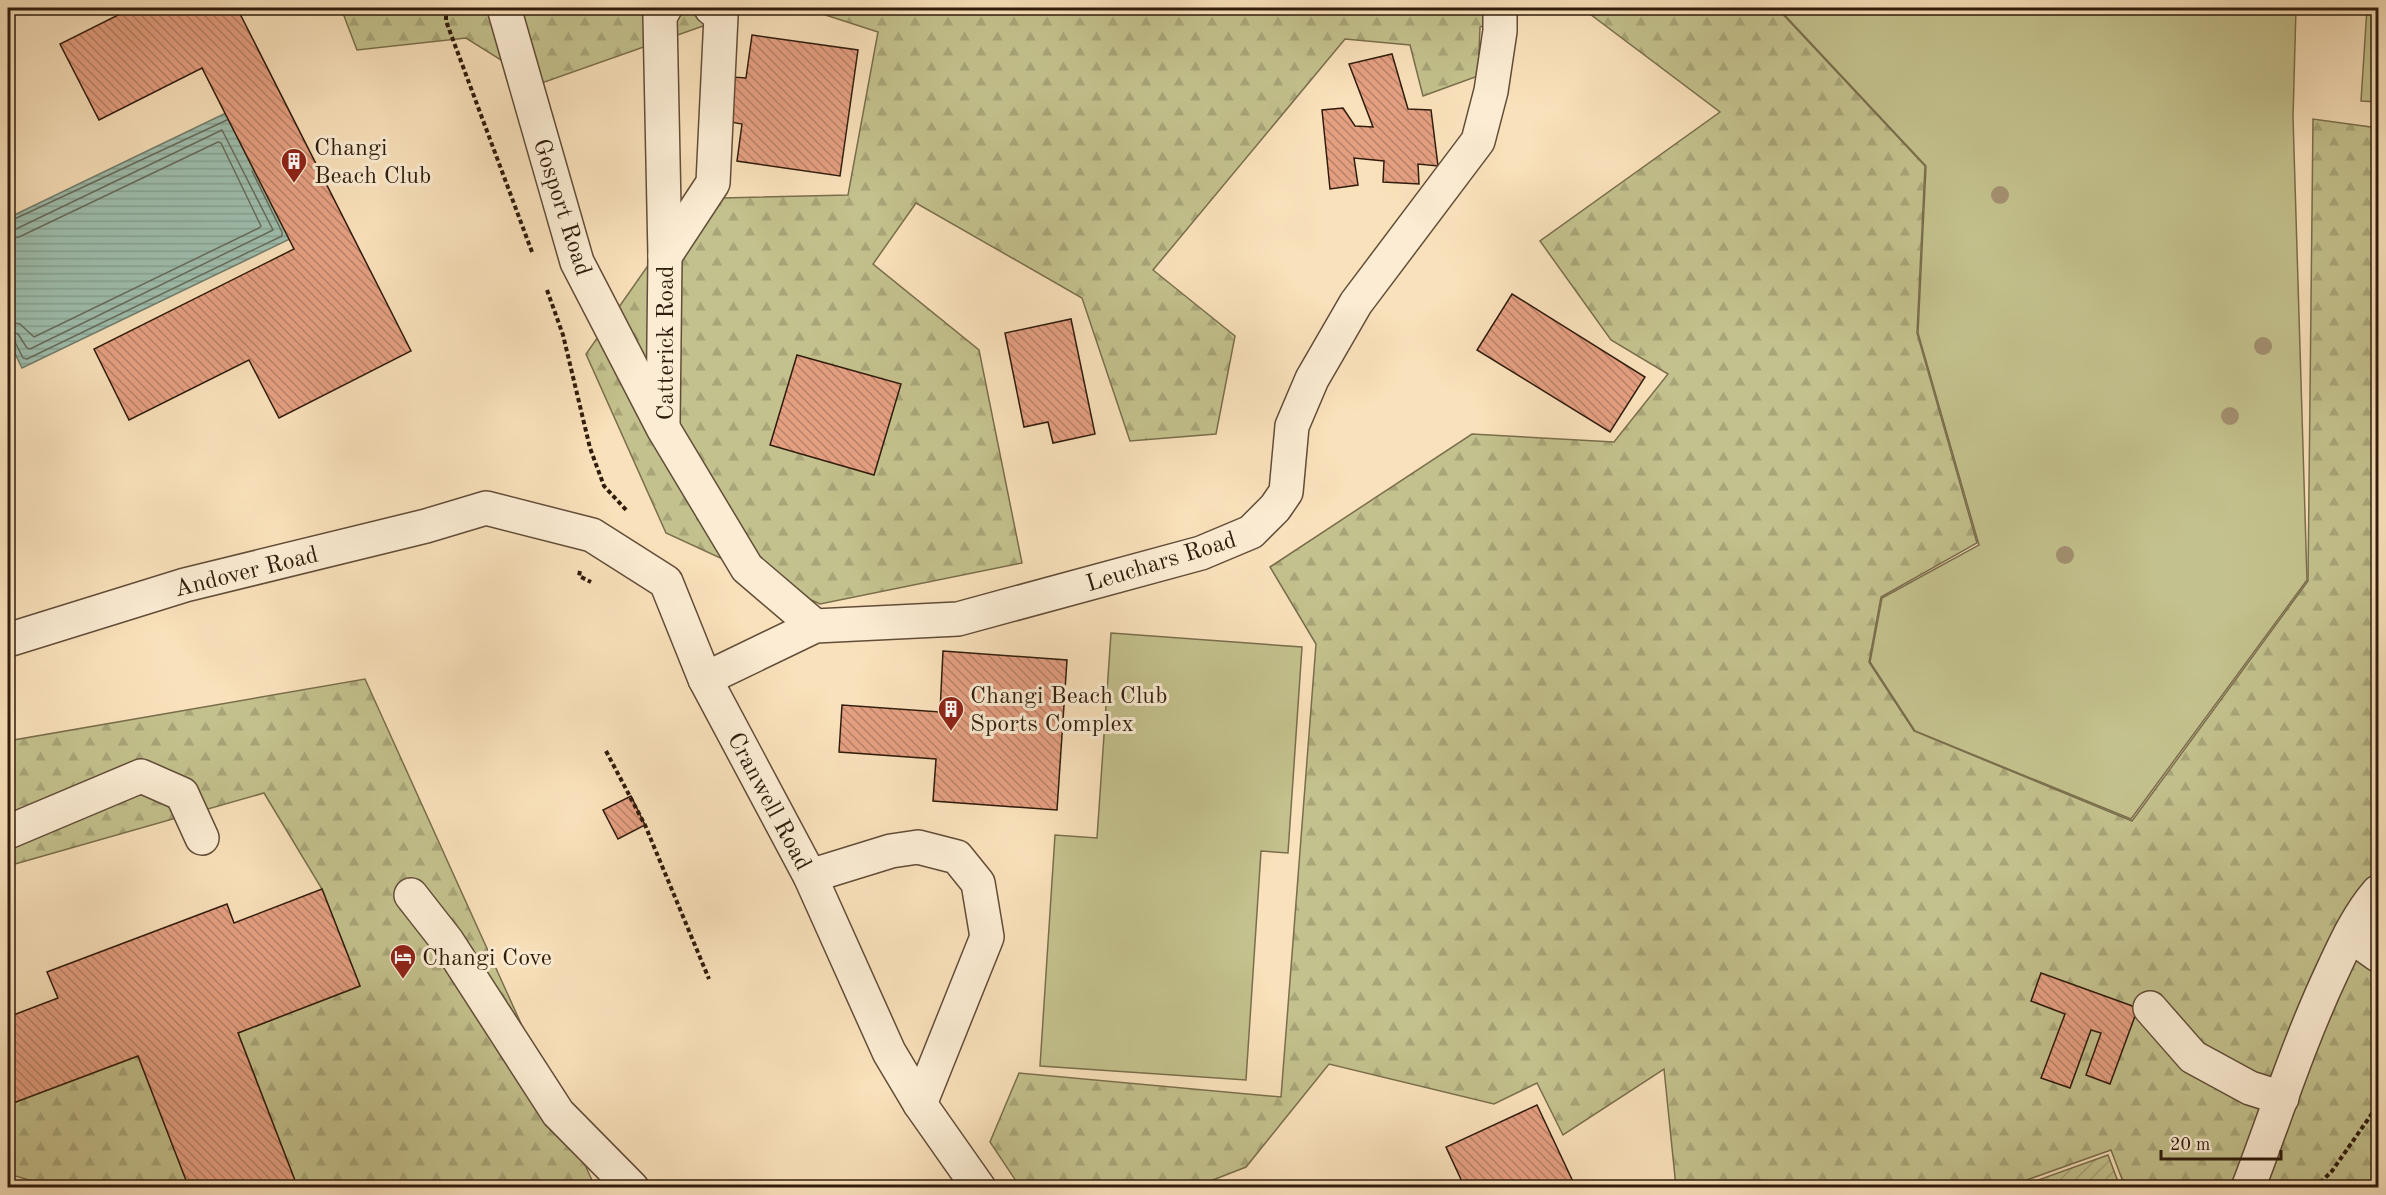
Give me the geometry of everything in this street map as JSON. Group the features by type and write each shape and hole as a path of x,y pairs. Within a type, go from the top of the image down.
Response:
{"street":[{"name":"Gosport Road","path":"504,8 577,262 663,428"},
{"name":"Catterick Road","path":"665,8 660,17 665,256 663,428 747,568 815,626"},
{"path":"665,256 713,183 721,16 711,8"},
{"name":"Leuchars Road","path":"705,678 815,626 958,619 1201,553 1251,532 1275,508 1286,492 1292,426 1312,379 1356,303 1478,141 1491,91 1500,31 1500,8"},
{"name":"Andover Road","path":"8,640 185,585 426,526 486,508"},
{"name":"Cranwell Road","path":"486,508 592,535 666,582 705,678 810,876 889,1052 920,1104 979,1188"},
{"path":"8,832 141,776 182,794 202,838"},
{"path":"810,876 891,851 918,847 957,857 978,883 987,937 920,1104"},
{"path":"2248,1188 2309,1022 2350,935 2369,902 2379,892"},
{"path":"411,895 447,941 558,1113 632,1188"},
{"path":"2350,935 2379,955"},
{"path":"2150,1008 2193,1057 2250,1088 2282,1098"}],"path":[{"path":"446,8 446,21 534,256"},
{"path":"542,279 563,335 590,447 604,486 628,511"},
{"path":"606,751 645,825 709,979"},
{"path":"2315,1188 2332,1171 2379,1105"}],"green space":[{"path":"341,8 754,8 539,84 466,38 357,50"},
{"path":"804,8 1529,8 1480,27 1478,76 1423,96 1410,45 1345,39 1153,270 1235,336 1216,434 1130,441 1082,298 916,203 873,264 979,350 1022,563 820,604 666,533 586,354 647,267 721,198 848,195 878,32"},
{"path":"1582,8 1777,8 1925,166 1917,333 1977,543 1881,597 1869,662 1914,731 2132,821 2308,581 2313,119 2378,128 2378,1179 2366,1188 2125,1187 2111,1150 2007,1187 1676,1187 1664,1069 1563,1135 1537,1083 1494,1104 1329,1064 1246,1167 1195,1187 1020,1187 990,1142 1019,1073 1281,1097 1316,644 1270,567 1472,434 1614,442 1668,374 1611,340 1540,241 1720,112"},
{"path":"1778,8 2296,8 2293,117 2307,580 2131,819 1915,731 1870,662 1882,598 1979,545 1918,333 1926,166"},
{"path":"2367,8 2378,8 2378,102 2361,101"},
{"path":"1111,633 1302,647 1288,853 1261,851 1246,1080 1040,1066 1055,835 1097,838"},
{"path":"365,679 595,1187 285,1187 296,1183 238,1033 360,986 322,889 264,793 8,866 8,741"},
{"path":"138,1056 189,1187 54,1187 8,1174 8,1105"},
{"path":"2108,1155 2120,1187 2019,1187"}],"water":[{"path":"230,111 292,238 22,368 8,339 8,218"}],"building":[{"name":"Changi Beach Club","path":"132,8 237,8 411,351 279,418 249,360 129,420 94,349 294,249 202,68 99,120 60,44"},
{"path":"556,8 582,8 557,12"},
{"path":"752,35 858,50 840,176 737,161 742,124 725,121 732,77 746,78"},
{"path":"1392,54 1408,109 1431,110 1438,166 1418,164 1419,184 1383,182 1384,161 1354,158 1358,185 1330,189 1322,110 1343,108 1355,126 1373,127 1349,64"},
{"path":"1512,294 1645,377 1610,432 1477,350"},
{"path":"1071,319 1095,434 1053,443 1048,422 1024,427 1005,333"},
{"path":"797,355 901,384 874,475 770,445"},
{"name":"Changi Beach Club Sports Complex","path":"943,651 1067,660 1057,810 933,801 936,759 839,752 842,705 940,712"},
{"path":"631,796 645,825 618,839 603,810"},
{"path":"322,889 360,986 238,1033 296,1183 285,1188 189,1188 138,1056 8,1105 8,1017 58,998 47,972 227,904 234,923"},
{"path":"2041,973 2138,1008 2110,1084 2086,1075 2101,1033 2091,1030 2070,1088 2041,1078 2065,1014 2031,1001"},
{"path":"1537,1105 1576,1188 1465,1188 1446,1147"}],"place":[{"name":"Changi Beach Club","path":"294,184"},
{"name":"Changi Beach Club Sports Complex","path":"951,732"},
{"name":"Changi Cove","path":"403,980"}]}
